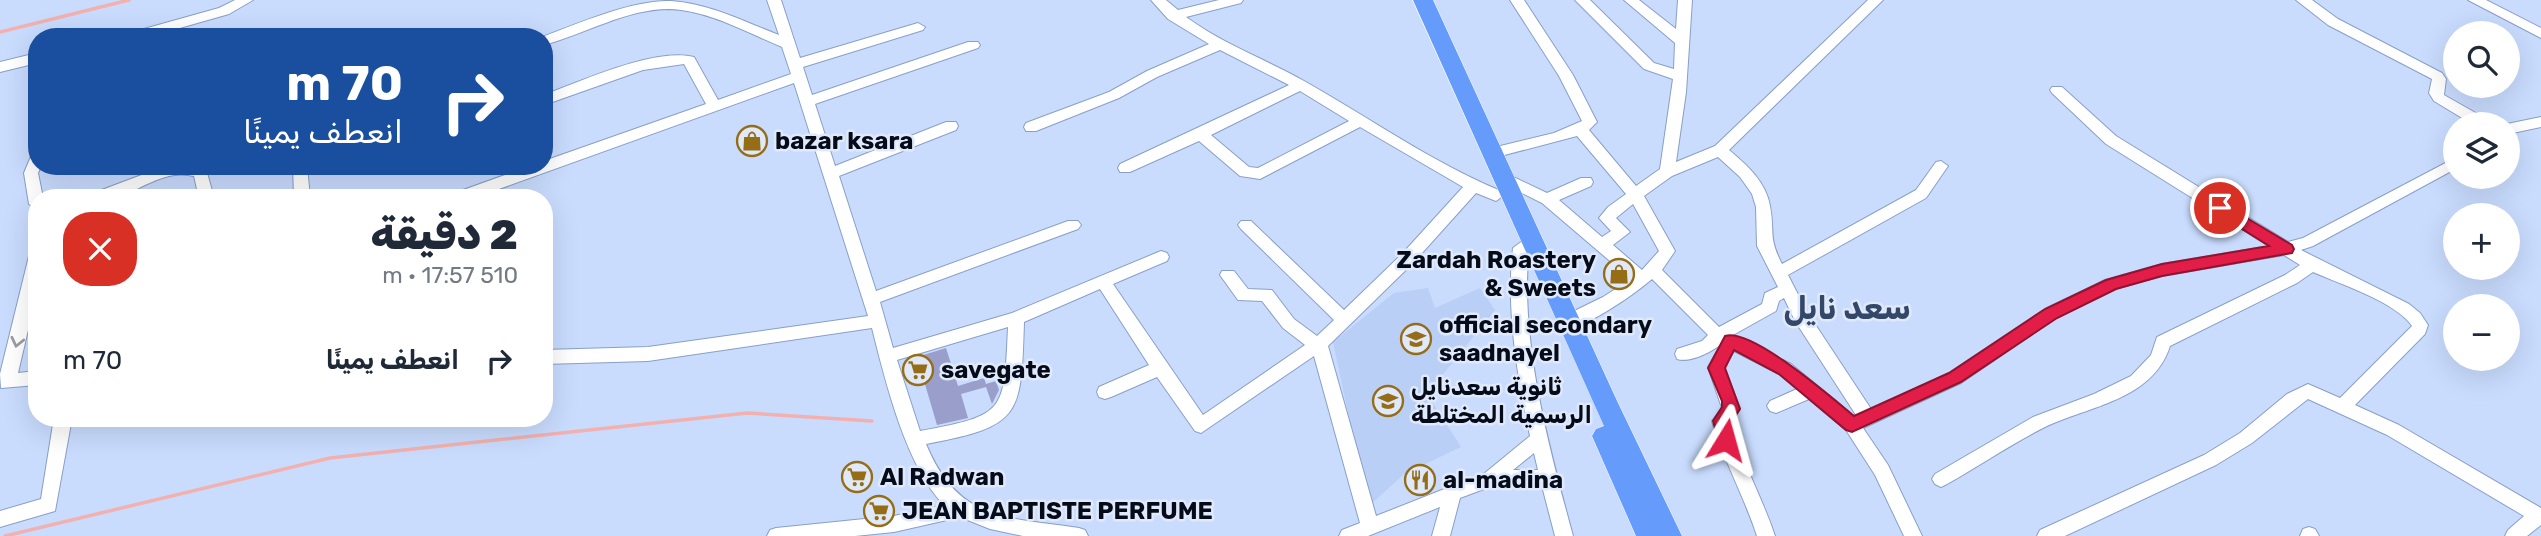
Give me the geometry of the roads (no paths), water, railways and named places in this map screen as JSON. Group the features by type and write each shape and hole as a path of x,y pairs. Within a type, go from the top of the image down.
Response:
{"highway":[{"path":"1407,0 1503,187 1669,536"},
{"path":"1423,0 1493,153 1521,248 1649,536"}],"street":[{"path":"177,28 246,0"},
{"path":"1158,0 1190,29 1301,85 1473,186 1503,187 1547,199 1601,245 1647,274 1724,338 1769,358 1860,421"},
{"path":"1173,16 1236,0"},
{"path":"1493,153 1580,129 1590,122 1566,75 1517,0"},
{"path":"1582,0 1649,66 1679,76"},
{"path":"1631,0 1682,41"},
{"path":"1667,172 1675,124 1685,0"},
{"path":"1601,245 1622,232 1607,218 1667,172 1720,150 1876,0"},
{"path":"2303,0 2333,22 2437,76 2439,79 2436,93 2439,98 2463,112"},
{"path":"2475,0 2541,34"},
{"path":"779,1 795,71 878,321 887,356 915,439 937,485 962,509 997,528 1079,536"},
{"path":"553,38 646,4 685,8 738,24 787,44"},
{"path":"553,164 715,106 795,71 918,27"},
{"path":"1031,127 1114,95 1152,74 1221,44"},
{"path":"805,102 973,45"},
{"path":"553,97 638,68 680,58 689,60 715,106"},
{"path":"0,67 28,60"},
{"path":"1125,168 1301,85"},
{"path":"2057,90 2111,140 2312,265 2414,315 2420,324 2419,329 2342,407"},
{"path":"1201,134 1245,172 1256,174 1310,149 1360,121"},
{"path":"2520,126 2541,122"},
{"path":"829,174 951,125"},
{"path":"1567,322 1607,302 1647,274 1666,255 1666,249 1636,196 1580,129"},
{"path":"1720,150 1746,173 1760,196 1763,204 1762,235 1860,421 1913,536"},
{"path":"1781,272 1921,194 1941,166"},
{"path":"1860,421 1955,377 2051,313 2111,285 2162,270 2286,249 2321,236 2443,170"},
{"path":"119,189 155,175"},
{"path":"482,189 522,175"},
{"path":"1547,199 1586,182"},
{"path":"1103,281 1201,426 1319,344 1408,258 1473,186"},
{"path":"870,299 1073,225"},
{"path":"1246,225 1343,319"},
{"path":"1521,248 1519,268 1524,363 1537,440 1564,536"},
{"path":"887,356 1016,318 1161,257"},
{"path":"1941,479 2039,422 2100,399 2137,381 2158,358 2162,342 2291,279 2312,265"},
{"path":"1228,275 1244,296 1266,294 1281,318 1307,339 1319,344"},
{"path":"1683,354 1724,338 1770,307 1771,296 1789,289"},
{"path":"28,290 4,381 28,379"},
{"path":"915,439 968,429 990,421 1008,407 1013,392 1016,318"},
{"path":"553,357 648,354 878,321"},
{"path":"1724,338 1716,368 1731,409 1721,421 1731,455 1753,497 1766,536"},
{"path":"1319,344 1370,527"},
{"path":"1105,392 1160,368"},
{"path":"1776,406 1813,390"},
{"path":"2046,536 2210,460 2246,438 2303,393 2313,391 2393,430 2540,516 2514,536"},
{"path":"0,519 49,505 62,427"},
{"path":"1348,536 1491,478 1537,440"},
{"path":"1491,478 1547,478"},
{"path":"1441,536 1453,493"},
{"path":"776,536 853,533 962,509"}],"waterway":[{"path":"0,32 129,0"},
{"path":"5,536 330,458 747,413 872,421"}],"place":[{"name":"bazar ksara","path":"752,141"},
{"name":"Zardah Roastery & Sweets","path":"1619,274"},
{"name":"official secondary saadnayel","path":"1416,339"},
{"name":"savegate","path":"918,370"},
{"name":"ثانوية سعدنايل الرسمية المختلطة","path":"1388,401"},
{"name":"Al Radwan","path":"857,477"},
{"name":"al-madina","path":"1420,480"},
{"name":"JEAN BAPTISTE PERFUME","path":"879,511"}],"district":[{"name":"سعد نايل","path":"1847,308"}]}
